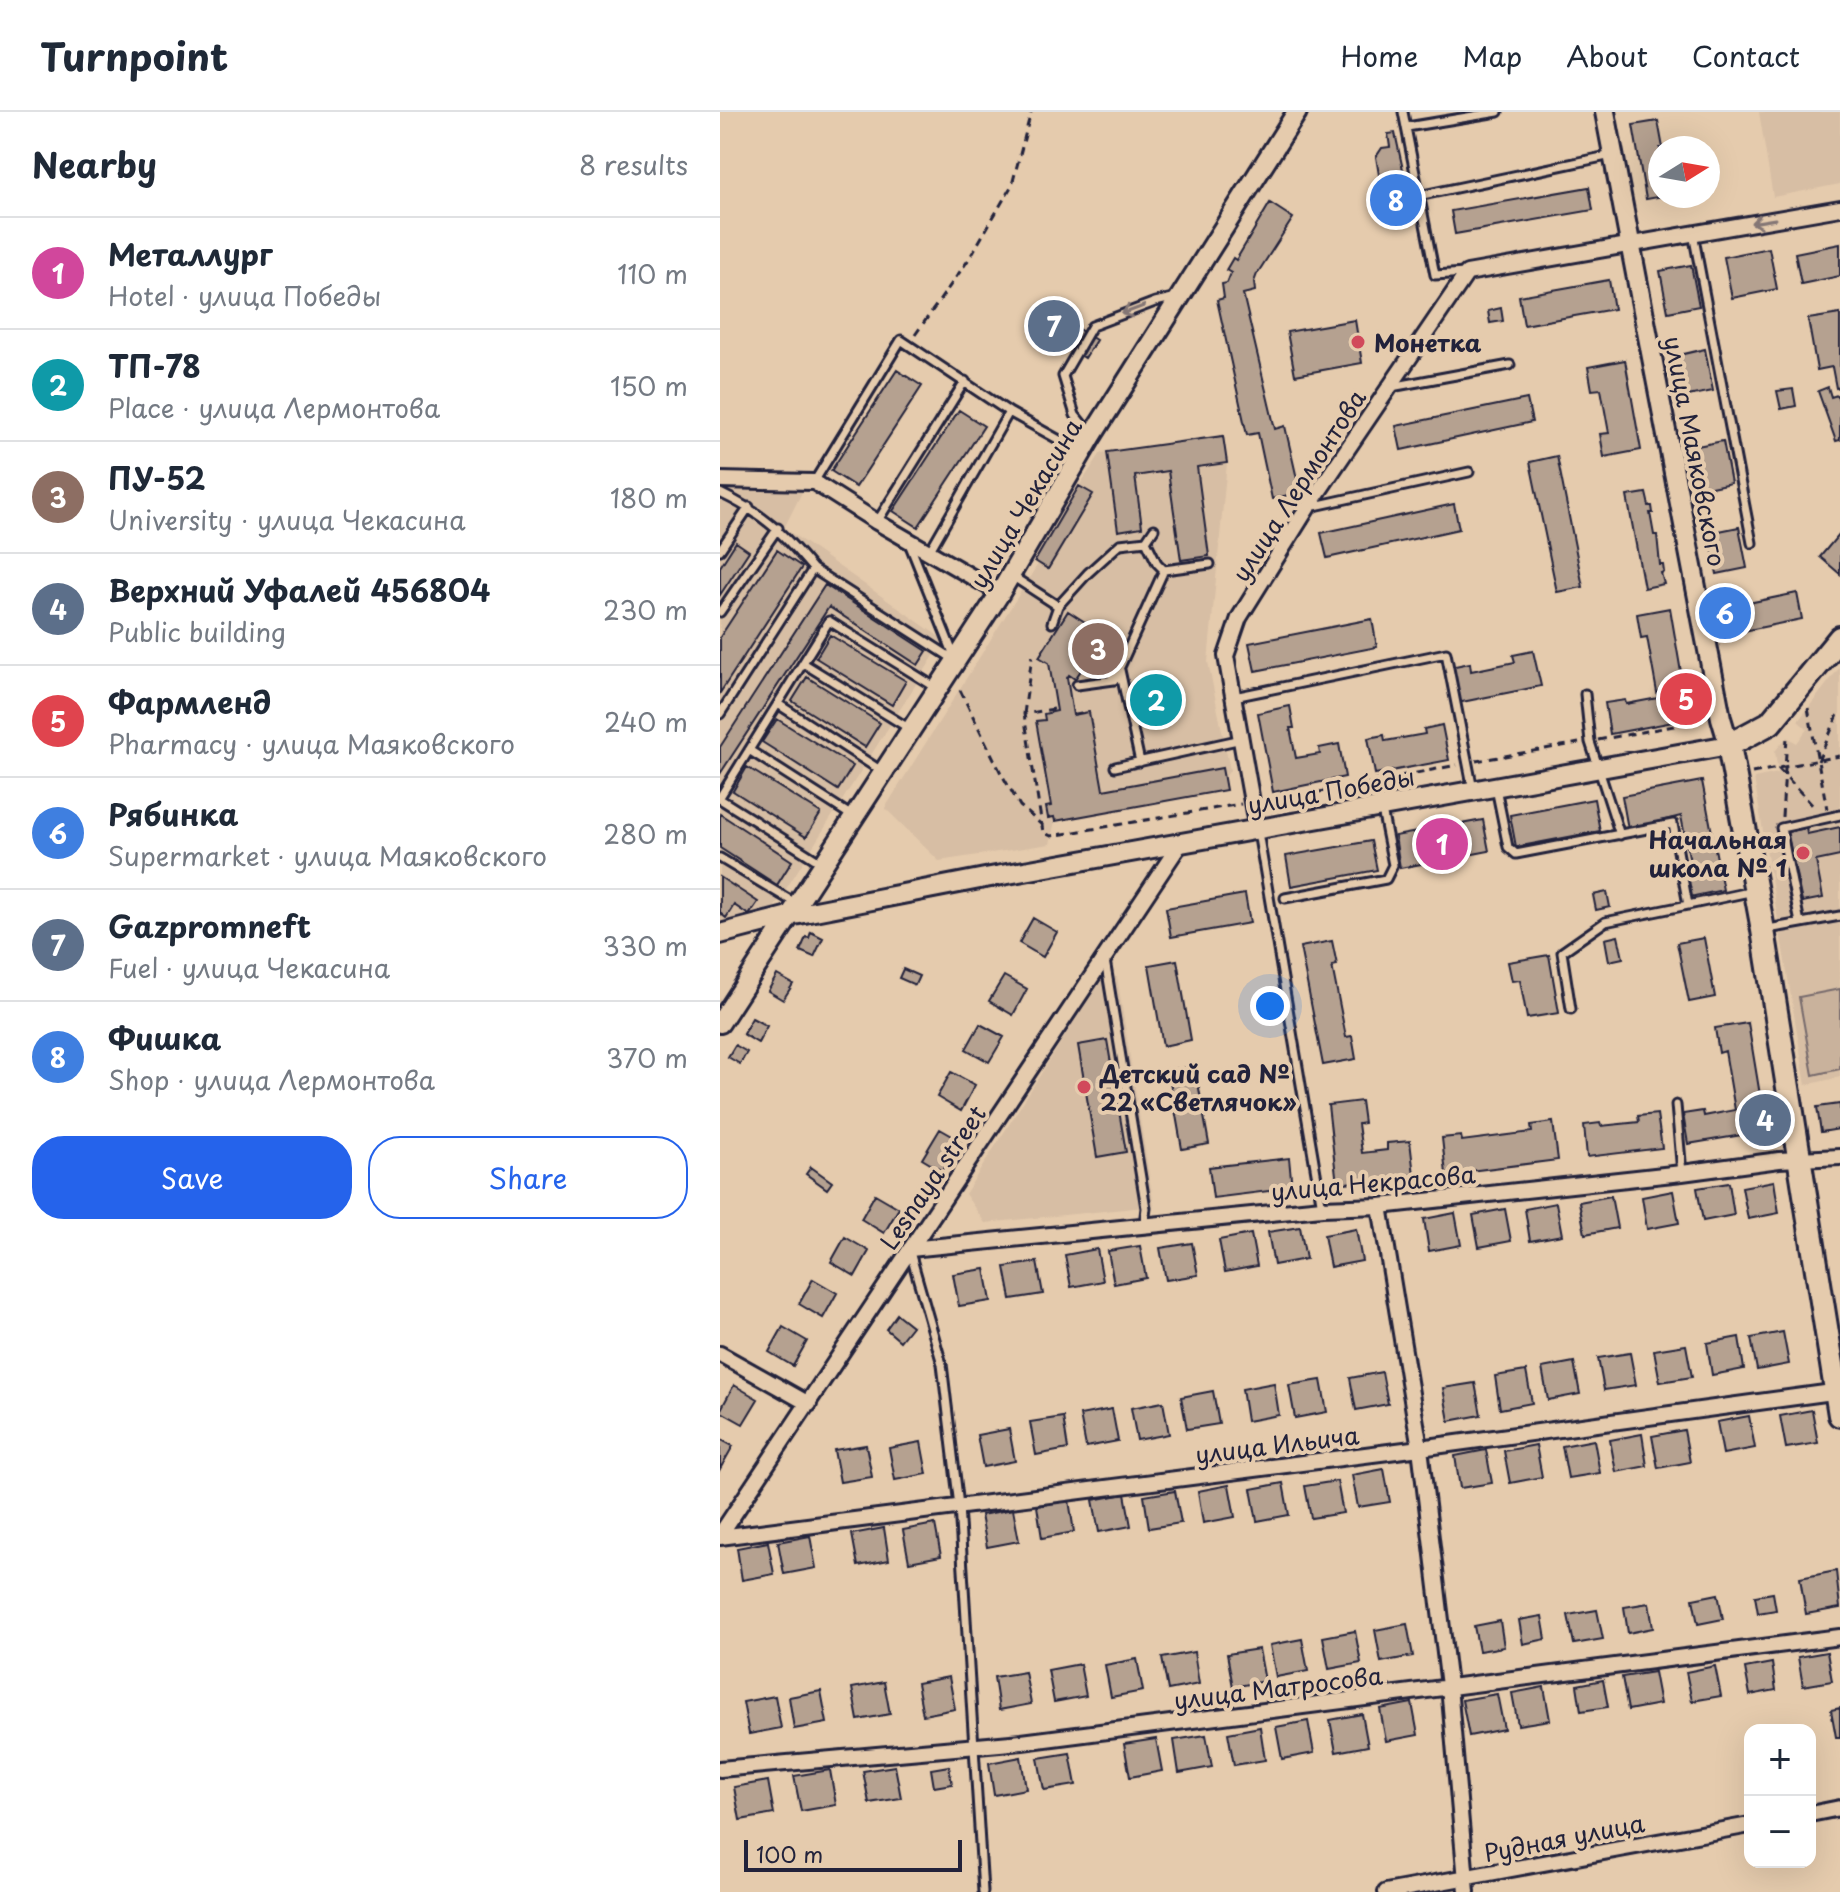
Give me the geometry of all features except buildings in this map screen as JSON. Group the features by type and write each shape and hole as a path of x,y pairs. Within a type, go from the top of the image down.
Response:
{"main road":[{"name":"улица Победы","path":"1729,745 1770,723 1840,638"},
{"name":"улица Маяковского","path":"1729,745 1763,930 1840,1415"}],"street":[{"name":"улица Чекасина","path":"720,1023 1000,593 1092,436 1297,112"},
{"name":"улица Маяковского","path":"1605,112 1715,690 1729,745"},
{"path":"1467,273 1840,208"},
{"name":"улица Лермонтова","path":"1257,830 1226,656 1239,618 1308,507 1467,273"},
{"path":"720,480 814,482 1000,593"},
{"name":"улица Победы","path":"722,932 793,910 1729,745"},
{"name":"Lesnaya street","path":"720,1536 1180,844"},
{"name":"улица Некрасова","path":"910,1249 1322,1208 1380,1206 1779,1160 1840,1157"},
{"path":"1380,1206 1420,1448 1449,1686 1466,1885"},
{"path":"720,1354 809,1404"},
{"name":"улица Ильича","path":"720,1536 1420,1448 1838,1391"},
{"name":"улица Матросова","path":"720,1769 974,1746 1840,1637"},
{"path":"1816,1813 1840,1808"},
{"name":"Рудная улица","path":"1386,1892 1466,1885 1744,1826"}],"lane":[{"path":"1403,112 1435,275 1467,273"},
{"path":"1407,127 1498,112"},
{"path":"1418,196 1615,154"},
{"path":"1693,233 1752,543"},
{"path":"1092,436 1075,415 1063,376 1092,326 1155,302 1183,296"},
{"path":"814,482 901,340 1009,412 1082,453"},
{"path":"1389,387 1510,365"},
{"path":"877,522 965,381"},
{"path":"929,552 1009,412"},
{"path":"1308,507 1469,472"},
{"path":"720,493 749,507 778,528 813,569 956,660"},
{"path":"720,550 749,507"},
{"path":"720,612 778,528"},
{"path":"1052,623 1058,606 1088,573 1120,544 1146,541 1154,529"},
{"path":"908,540 956,660"},
{"path":"1146,541 1164,570"},
{"path":"1164,570 1210,564"},
{"path":"720,714 813,569"},
{"path":"1077,685 1114,680 1164,570"},
{"path":"1010,575 1058,606"},
{"path":"823,864 720,798 829,621 937,688"},
{"path":"1234,697 1446,653 1473,790"},
{"path":"803,663 911,729"},
{"path":"1093,663 1118,673 1125,685 1140,762"},
{"path":"1126,695 1151,693"},
{"path":"1585,694 1590,742 1620,835"},
{"path":"778,704 883,772"},
{"path":"1115,767 1242,739"},
{"path":"749,750 854,817"},
{"path":"1496,786 1508,847 1516,854 1673,824 1688,905"},
{"path":"1285,898 1386,879 1393,865 1382,808"},
{"path":"1800,923 1781,828 1840,815"},
{"path":"1257,830 1322,1208"},
{"path":"720,858 793,910"},
{"path":"1571,1009 1562,952 1605,922 1756,891"},
{"path":"1763,930 1840,916"},
{"path":"1105,957 1146,1208 1144,1227"},
{"path":"1676,1105 1682,1173"},
{"path":"910,1249 942,1364 959,1506 983,1892"}],"path":[{"path":"908,345 969,259 1012,185 1031,112"},
{"path":"1032,656 1024,714 1043,832 1051,836 1294,797 1468,762 1701,721"},
{"path":"960,690 1020,806 1043,826"},
{"path":"1808,708 1827,818"},
{"path":"1024,714 1054,709"},
{"path":"1818,761 1840,710"},
{"path":"1781,828 1787,737"},
{"path":"1748,774 1840,756"},
{"path":"1778,768 1827,818"}],"shaded area":[{"path":"1759,112 1840,112 1840,184 1773,197"},
{"path":"1223,436 1227,463 1208,662 1230,770 1224,779 1226,790 1055,821 1050,844 939,861 885,808 1038,564 1035,561 1101,453"},
{"path":"782,475 804,488 784,528 944,640 772,911 720,923 720,485 757,489"},
{"name":"Начальная школа № 1","path":"1840,667 1840,1077 1806,1085 1754,778 1778,773 1775,751 1787,737 1797,743 1807,729 1798,721"},
{"name":"Детский сад № 22 «Светлячок»","path":"1117,977 1154,1206 985,1223 965,1194 1101,979"},
{"path":"1840,989 1840,1069 1813,1075 1799,997"}],"place":[{"name":"Фишка","path":"1396,200"},
{"name":"Gazpromneft","path":"1054,326"},
{"name":"Монетка","path":"1358,342"},
{"name":"Рябинка","path":"1725,613"},
{"name":"ПУ-52","path":"1098,649"},
{"name":"Фармленд","path":"1686,699"},
{"name":"ТП-78","path":"1156,700"},
{"name":"Металлург","path":"1442,844"},
{"name":"Начальная школа № 1","path":"1803,853"},
{"name":"Детский сад № 22 «Светлячок»","path":"1084,1087"},
{"name":"Верхний Уфалей 456804","path":"1765,1120"}]}
